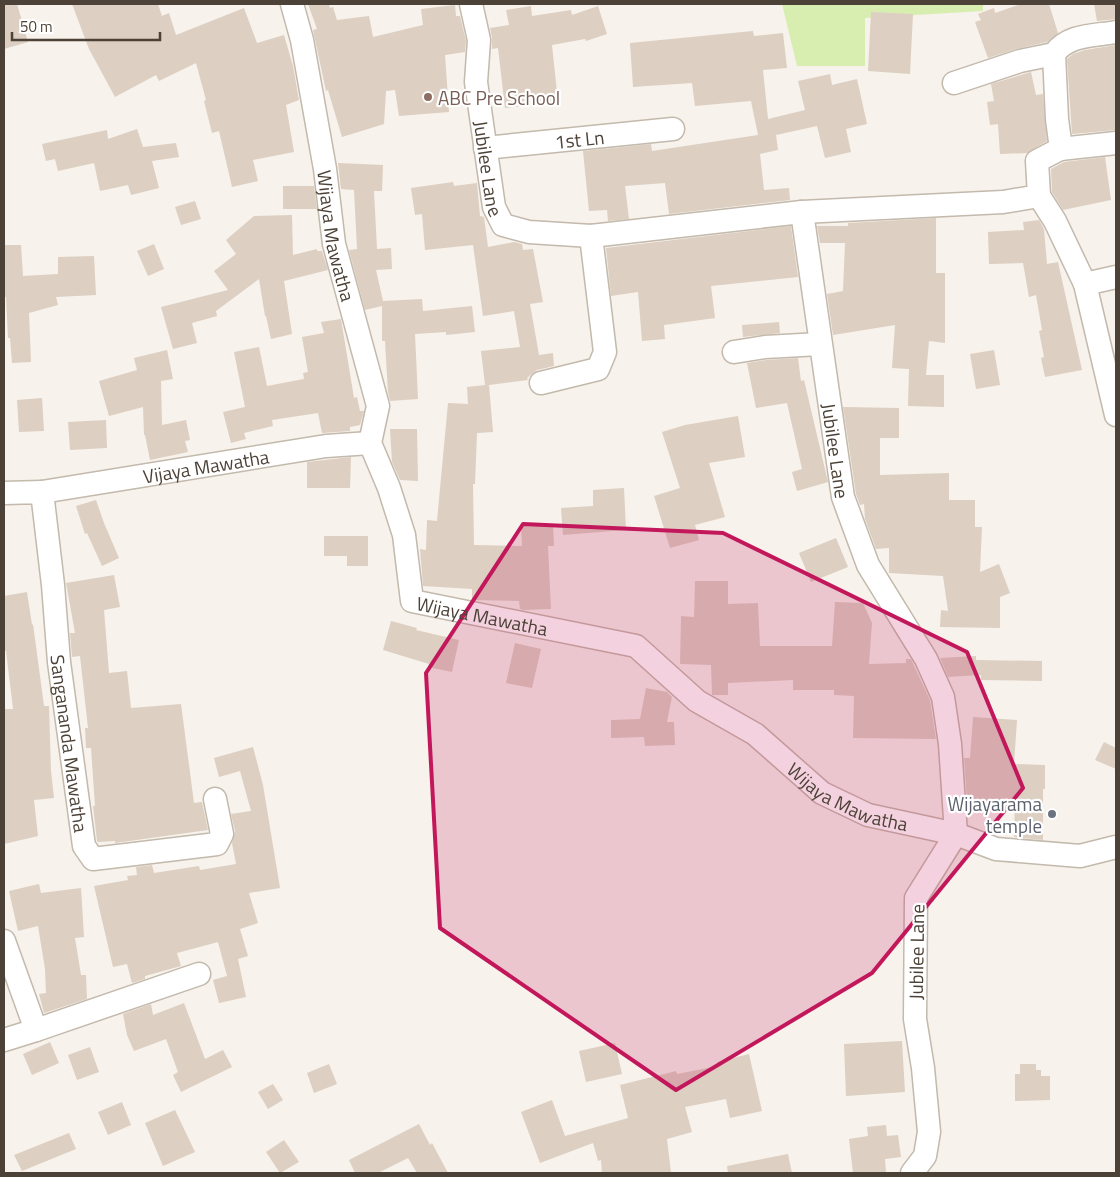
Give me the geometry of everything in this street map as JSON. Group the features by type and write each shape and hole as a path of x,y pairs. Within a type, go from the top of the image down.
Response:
{"street":[{"name":"Wijaya Mawatha","path":"292,4 302,40 325,169 334,244 378,406 370,443 389,488 404,535 412,601 636,646 697,702 755,734 822,793 868,815 956,834"},
{"name":"Jubilee Lane","path":"471,4 479,40 476,82 485,148 494,206 504,225 529,232 591,236 802,212 842,497 868,565 926,659 943,697 950,744 956,834 916,898 915,1018 923,1068 929,1132 925,1156 912,1173"},
{"path":"1061,149 1057,119 1054,54 1059,47 1074,38 1116,32"},
{"path":"954,83 1020,61 1054,54"},
{"name":"1st Ln","path":"485,148 673,128"},
{"path":"1116,142 1061,149 1037,161 1039,196 1055,220 1085,284 1116,413"},
{"path":"802,212 1004,202 1039,196"},
{"path":"542,383 598,369 605,352 591,236"},
{"path":"1085,284 1116,277"},
{"path":"734,352 764,347 820,344"},
{"name":"Vijaya Mawatha","path":"42,492 326,446 370,443"},
{"path":"4,493 42,492"},
{"name":"Sangananda Mawatha","path":"42,492 53,585 59,662 84,846 92,858 217,844 222,834 215,799"},
{"path":"956,834 996,849 1080,856 1116,847"},
{"path":"4,940 36,1030"},
{"path":"4,1040 199,974"}],"highlighted area":[{"path":"523,524 723,533 967,652 1023,788 872,973 676,1090 440,928 426,673"}],"green space":[{"path":"782,4 983,4 983,11 865,18 865,66 797,66"}],"building":[{"path":"4,4 17,4 28,42 4,49"},
{"path":"72,4 158,4 162,16 169,13 176,35 244,8 257,43 284,35 293,66 299,100 286,105 294,152 253,160 258,181 232,187 219,131 212,133 204,101 206,100 196,63 159,81 156,75 115,97 89,49"},
{"path":"308,4 329,4 330,8 333,7 337,20 369,16 373,37 423,25 421,9 455,5 456,16 460,16 466,41 465,52 445,55 449,112 399,116 395,90 386,91 384,124 342,137 328,90 326,91 313,30 317,29"},
{"path":"1021,4 1049,4 1058,33 1047,42 988,58 975,22 981,20 978,14 994,8 995,13"},
{"path":"1094,4 1116,4 1116,19 1097,21"},
{"path":"531,6 532,16 571,10 572,15 598,6 607,34 586,41 585,39 552,45 558,102 505,108 498,48 492,49 490,28 509,25 506,10"},
{"path":"871,12 913,14 910,74 868,71"},
{"path":"753,31 754,36 783,33 787,68 763,70 768,119 805,110 798,81 830,74 832,85 857,79 867,124 846,129 851,152 825,158 817,126 776,135 778,150 760,154 764,190 789,188 790,200 669,214 665,183 625,186 629,219 608,221 607,210 589,211 583,151 651,144 652,151 758,135 751,101 695,106 692,83 633,87 630,43"},
{"path":"1116,45 1116,130 1072,134 1067,59 1073,54 1085,50"},
{"path":"1031,72 1036,95 1043,94 1047,141 1027,153 1000,154 998,124 990,125 987,102 994,101 991,84"},
{"path":"137,129 143,147 176,143 179,157 152,161 159,188 131,195 128,185 100,191 94,163 58,171 55,159 46,161 42,144 107,130 108,139"},
{"path":"1105,157 1111,200 1063,210 1052,192 1051,169 1064,162"},
{"path":"338,163 383,165 382,191 374,191 377,249 391,248 392,269 376,270 383,301 422,299 423,311 472,306 475,332 446,335 446,332 415,334 418,399 390,401 385,341 382,341 382,306 365,310 349,250 357,249 354,190 341,189"},
{"path":"453,182 454,186 477,183 480,216 484,217 488,247 514,242 522,244 523,250 533,249 543,302 530,304 539,355 553,353 554,366 537,370 527,378 528,380 489,385 493,432 477,433 475,484 473,484 474,545 522,546 521,525 553,525 554,546 548,546 551,609 523,610 520,609 519,601 472,600 472,589 423,586 420,549 426,550 427,520 437,521 448,403 468,404 467,387 485,385 481,351 520,347 514,311 483,316 473,245 425,250 422,214 415,215 411,188"},
{"path":"283,186 314,186 317,209 283,209"},
{"path":"195,201 201,219 181,225 175,207"},
{"path":"292,215 293,255 317,249 317,251 322,251 328,270 284,281 292,334 271,339 259,279 216,311 217,316 192,323 197,343 173,349 161,307 228,290 214,271 236,254 226,240 254,216"},
{"path":"936,218 936,273 945,273 945,343 929,341 926,375 944,375 944,407 908,406 909,369 892,368 895,325 833,335 827,294 843,291 845,243 820,243 817,226 848,226 848,223"},
{"path":"1039,220 1044,229 1047,264 1058,262 1082,370 1045,377 1041,358 1044,357 1039,331 1042,330 1036,295 1029,297 1023,263 989,264 988,232 1024,230 1023,222"},
{"path":"791,226 798,277 711,286 715,318 664,325 665,339 642,341 638,292 611,296 606,248"},
{"path":"154,244 164,269 148,276 137,251"},
{"path":"4,245 21,245 23,276 58,274 58,257 94,256 96,295 56,297 58,305 29,313 31,362 12,363 10,338 8,338 6,297 4,297"},
{"path":"341,319 354,398 357,397 360,411 364,411 360,425 350,427 350,431 322,433 318,413 272,420 273,426 244,433 246,439 231,443 223,412 245,407 234,352 259,347 267,386 304,379 303,373 308,372 302,337 324,333 321,322"},
{"path":"779,322 780,333 743,337 742,325"},
{"path":"167,350 173,379 161,381 162,425 186,420 190,440 185,441 188,452 150,460 144,435 143,407 109,416 99,381 137,370 134,358"},
{"path":"994,350 1000,385 976,389 970,354"},
{"path":"798,358 801,381 804,380 828,482 797,491 792,472 802,469 787,403 756,408 747,363"},
{"path":"42,398 44,431 19,432 17,400"},
{"path":"843,407 899,408 899,438 880,438 880,475 949,473 949,500 975,500 975,527 982,527 980,572 999,564 1010,593 1000,597 1000,628 940,627 941,610 948,611 943,576 889,573 889,548 876,549 865,519 864,504 860,505 856,494"},
{"path":"738,416 745,457 709,463 725,517 695,525 699,540 670,548 654,496 680,488 662,432 685,425"},
{"path":"106,420 107,448 70,450 68,422"},
{"path":"390,429 417,429 418,481 400,480 392,462"},
{"path":"351,457 350,488 307,488 307,462"},
{"path":"624,488 626,530 563,535 561,508 593,506 593,490"},
{"path":"96,500 119,558 102,566 87,533 85,534 76,506"},
{"path":"324,536 368,536 368,566 347,566 347,556 324,556"},
{"path":"836,538 848,567 811,582 799,553"},
{"path":"114,575 120,607 104,610 109,673 127,671 131,708 181,704 194,803 202,802 208,830 115,843 115,841 97,841 93,806 95,806 91,748 86,748 85,728 88,728 80,656 72,657 70,633 75,633 66,583"},
{"path":"695,581 728,581 728,604 758,603 760,646 832,646 835,602 863,603 872,623 869,664 906,663 906,659 911,659 930,700 936,739 853,738 854,696 834,695 834,690 793,690 793,680 728,683 728,695 712,695 711,665 680,664 681,616 694,617"},
{"path":"27,592 44,706 49,706 51,771 54,798 34,800 38,836 4,844 4,709 13,709 6,651 4,651 4,596"},
{"path":"391,621 417,628 416,630 459,640 452,672 428,667 429,664 383,650"},
{"path":"515,643 541,649 532,688 506,683"},
{"path":"976,656 976,660 1042,661 1042,681 981,680 981,675 948,677 940,658"},
{"path":"646,688 667,692 672,697 667,722 674,722 675,745 645,746 644,737 611,738 611,720 640,719"},
{"path":"973,717 1017,720 1014,764 1045,765 1043,840 1014,837 1015,801 967,800 964,758 970,758"},
{"path":"1104,742 1116,748 1116,769 1095,760"},
{"path":"253,747 263,785 280,888 249,893 258,923 240,929 248,956 238,959 246,997 219,1003 213,980 227,976 218,942 177,953 181,966 145,976 145,979 132,983 127,964 113,967 94,886 128,880 127,876 137,875 136,867 152,865 154,873 199,866 200,870 236,864 232,843 235,831 231,814 251,811 240,771 219,777 214,758"},
{"path":"39,884 41,893 81,888 84,937 75,938 81,975 86,975 87,999 44,1013 39,994 46,993 45,969 38,926 18,931 9,891"},
{"path":"184,1003 205,1059 223,1050 232,1067 181,1092 173,1075 178,1072 166,1039 134,1051 127,1035 123,1014 151,1004 153,1015"},
{"path":"902,1041 905,1092 846,1096 844,1044"},
{"path":"50,1042 59,1063 32,1075 23,1054"},
{"path":"615,1043 622,1074 586,1082 579,1051"},
{"path":"90,1047 99,1072 77,1080 68,1055"},
{"path":"749,1054 762,1111 730,1118 726,1099 685,1107 692,1132 667,1139 671,1173 602,1173 601,1160 598,1161 593,1143 540,1163 521,1112 552,1100 565,1136 628,1118 620,1085 676,1071 677,1074 718,1066 717,1062"},
{"path":"329,1064 337,1084 314,1093 307,1073"},
{"path":"1020,1064 1036,1064 1036,1070 1041,1070 1041,1076 1050,1076 1050,1100 1015,1101 1015,1074 1020,1074"},
{"path":"273,1084 283,1100 268,1109 258,1092"},
{"path":"122,1102 131,1125 108,1135 98,1112"},
{"path":"175,1110 195,1152 163,1166 145,1123"},
{"path":"419,1124 430,1145 432,1143 448,1173 417,1173 408,1158 378,1173 355,1173 349,1160"},
{"path":"886,1125 887,1136 898,1135 901,1157 885,1159 886,1173 853,1173 849,1139 868,1136 867,1127"},
{"path":"69,1133 76,1149 22,1171 14,1155"},
{"path":"284,1140 299,1162 280,1173 266,1152"},
{"path":"788,1154 792,1173 728,1173 727,1166"}],"place":[{"name":"ABC Pre School","path":"428,97"},
{"name":"Wijayarama temple","path":"1052,814"}]}
